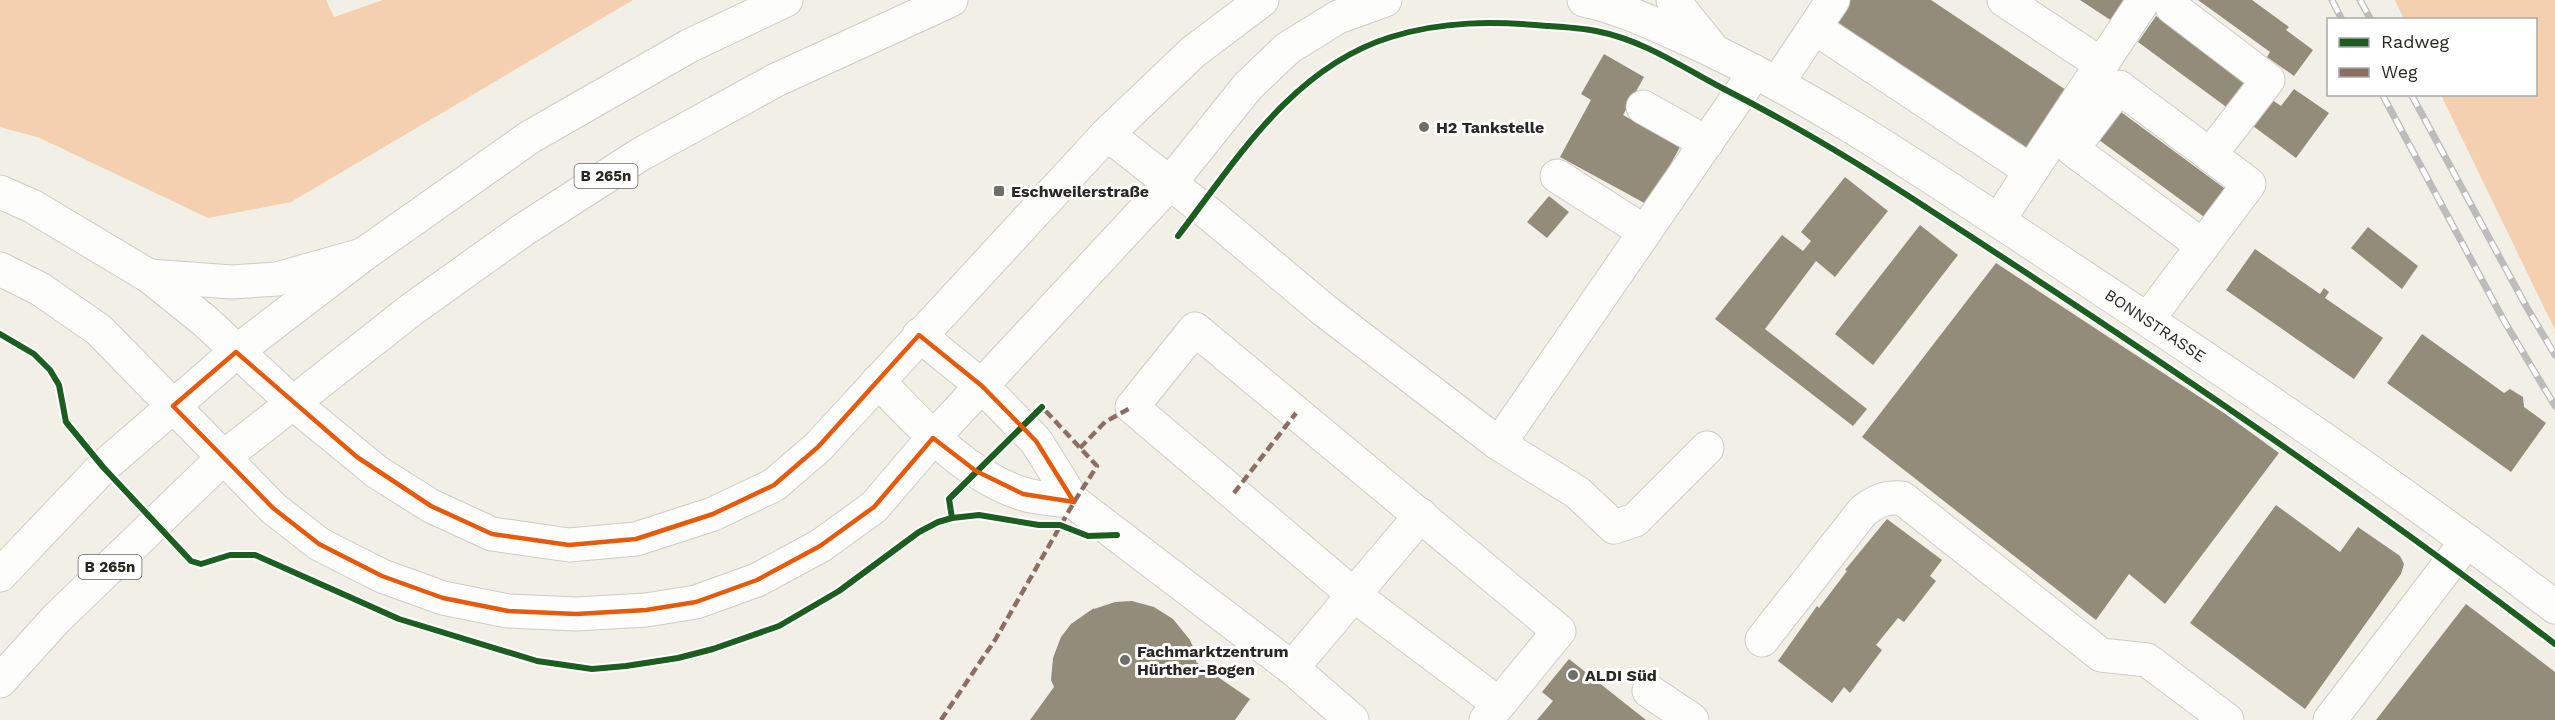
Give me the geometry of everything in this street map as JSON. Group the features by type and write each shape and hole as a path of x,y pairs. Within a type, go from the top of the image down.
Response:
{"main road":[{"path":"0,575 103,467 236,352 364,254 530,137 689,46 786,0"},
{"name":"B 265n","path":"0,681 65,611 224,457 411,310 523,230 641,154 776,80 951,0"},
{"path":"0,192 32,206 149,276 205,321 293,404 376,472 431,506 492,534 569,545 636,539 713,514 774,485 818,447 1107,134 1193,52 1262,0"},
{"path":"0,269 40,289 99,330 273,508 319,544 382,576 443,598 508,611 576,614 645,610 696,602 757,580 820,546 874,507 933,438 1170,183 1248,86 1288,48 1338,17 1385,0"},
{"path":"1584,0 1602,4 1747,67"},
{"path":"1673,0 1747,67"},
{"path":"1499,444 1707,143 1747,67 1815,28 1833,0"},
{"path":"2004,0 2102,64"},
{"path":"1998,221 2102,64 2158,4 2268,80 2210,155"},
{"path":"1815,28 2031,171"},
{"name":"BONNSTRASSE","path":"1747,67 1937,180 2148,319 2278,406 2555,607"},
{"path":"2148,319 2203,246 2249,184 2119,87 2072,149 2203,246"},
{"path":"1643,107 1707,143"},
{"path":"1107,134 1324,310 1499,444 1578,494 1614,527 1635,520 1707,448"},
{"path":"1557,176 1645,232"},
{"path":"149,276 232,282 277,279 364,254"},
{"path":"1195,329 1421,515 1559,631 1492,712 1131,407 1195,329"},
{"path":"920,335 982,386 1036,441 1074,502 1292,668 1352,720"},
{"path":"878,381 933,438 976,471 1023,494 1074,502"},
{"path":"1762,640 1863,511 1876,501 1890,497 1902,498 2101,655 2147,660 2227,720"},
{"path":"1292,668 1421,515"},
{"path":"2330,720 2467,541"},
{"path":"1649,691 1692,720"}],"highlighted area":[{"path":"919,335 982,386 1036,441 1074,502 1023,494 976,471 933,438 874,507 820,546 757,580 696,602 646,610 576,614 508,611 443,598 382,576 319,544 273,508 173,406 236,352 357,457 431,506 492,534 569,545 636,539 713,514 774,485 818,447"}],"shaded area":[{"path":"0,0 326,0 334,17 383,0 633,0 291,202 208,218 40,138 0,127"},
{"path":"2395,0 2555,0 2555,330 2441,96 2537,96 2537,18 2404,18"}],"building":[{"path":"1848,0 1931,0 2066,90 2026,149 1834,22"},
{"path":"2080,0 2125,0 2112,21"},
{"path":"2198,0 2252,0 2289,27 2286,30 2313,50 2294,76 2267,57 2270,52"},
{"path":"2156,16 2248,83 2229,109 2138,42"},
{"path":"1604,54 1644,77 1623,115 1680,147 1648,205 1560,157 1591,100 1581,94"},
{"path":"2294,89 2329,113 2296,158 2249,123 2268,97 2281,106"},
{"path":"2121,112 2228,191 2207,219 2099,140"},
{"path":"1845,177 1888,211 1835,277 1816,261 1765,329 1867,409 1853,426 1715,319 1782,235 1803,251 1811,241 1801,232"},
{"path":"1549,196 1569,212 1547,238 1527,222"},
{"path":"1920,225 1958,255 1873,365 1835,334"},
{"path":"2368,227 2418,266 2402,289 2351,248"},
{"path":"2255,249 2320,294 2324,288 2329,292 2325,298 2383,338 2354,379 2226,290"},
{"path":"1996,263 2224,413 2279,453 2165,604 2129,574 2096,620 1862,437"},
{"path":"2422,334 2504,393 2510,389 2523,397 2524,407 2546,423 2511,472 2387,383"},
{"path":"2276,505 2340,552 2358,527 2400,556 2404,564 2401,574 2305,709 2190,623"},
{"path":"1887,519 1942,560 1930,576 1936,581 1904,622 1898,618 1876,645 1882,650 1850,693 1844,687 1832,703 1778,661 1817,606 1819,608 1847,571 1845,570"},
{"name":"Fachmarktzentrum Hürther-Bogen","path":"1132,601 1154,607 1173,619 1190,640 1197,656 1196,662 1250,699 1235,720 1030,720 1054,687 1051,680 1053,658 1061,637 1071,624 1094,608 1115,602"},
{"path":"2466,604 2555,672 2555,720 2376,720"},
{"name":"ALDI Süd","path":"1569,659 1646,720 1537,720 1553,701 1542,692"}],"railway":[{"path":"2332,0 2341,18"},
{"path":"2360,0 2370,18"},
{"path":"2383,96 2503,319 2555,406"},
{"path":"2412,96 2555,355"}],"marked path":[{"path":"941,720 995,640 1097,466 1042,407 1038,410"},
{"path":"1080,448 1105,422 1132,407"},
{"path":"1234,493 1296,413"}],"cycle path":[{"path":"1178,236 1245,147 1270,119 1296,93 1325,70 1356,51 1391,37 1449,25 1507,23 1565,27 1613,35 1662,55 1777,117 1905,194 2247,421 2325,475 2555,644"},
{"path":"0,334 34,354 50,370 59,385 66,422 103,467 191,561 201,564 230,555 255,555 399,619 537,661 592,669 678,658 713,649 779,626 839,591 919,532 952,518 949,499 1042,407"},
{"path":"952,518 979,515 1039,525 1060,525 1088,536 1117,535"}],"place":[{"name":"H2 Tankstelle","path":"1424,127"},
{"name":"Eschweilerstraße","path":"999,191"},
{"name":"Fachmarktzentrum Hürther-Bogen","path":"1125,660"},
{"name":"ALDI Süd","path":"1573,675"}]}
